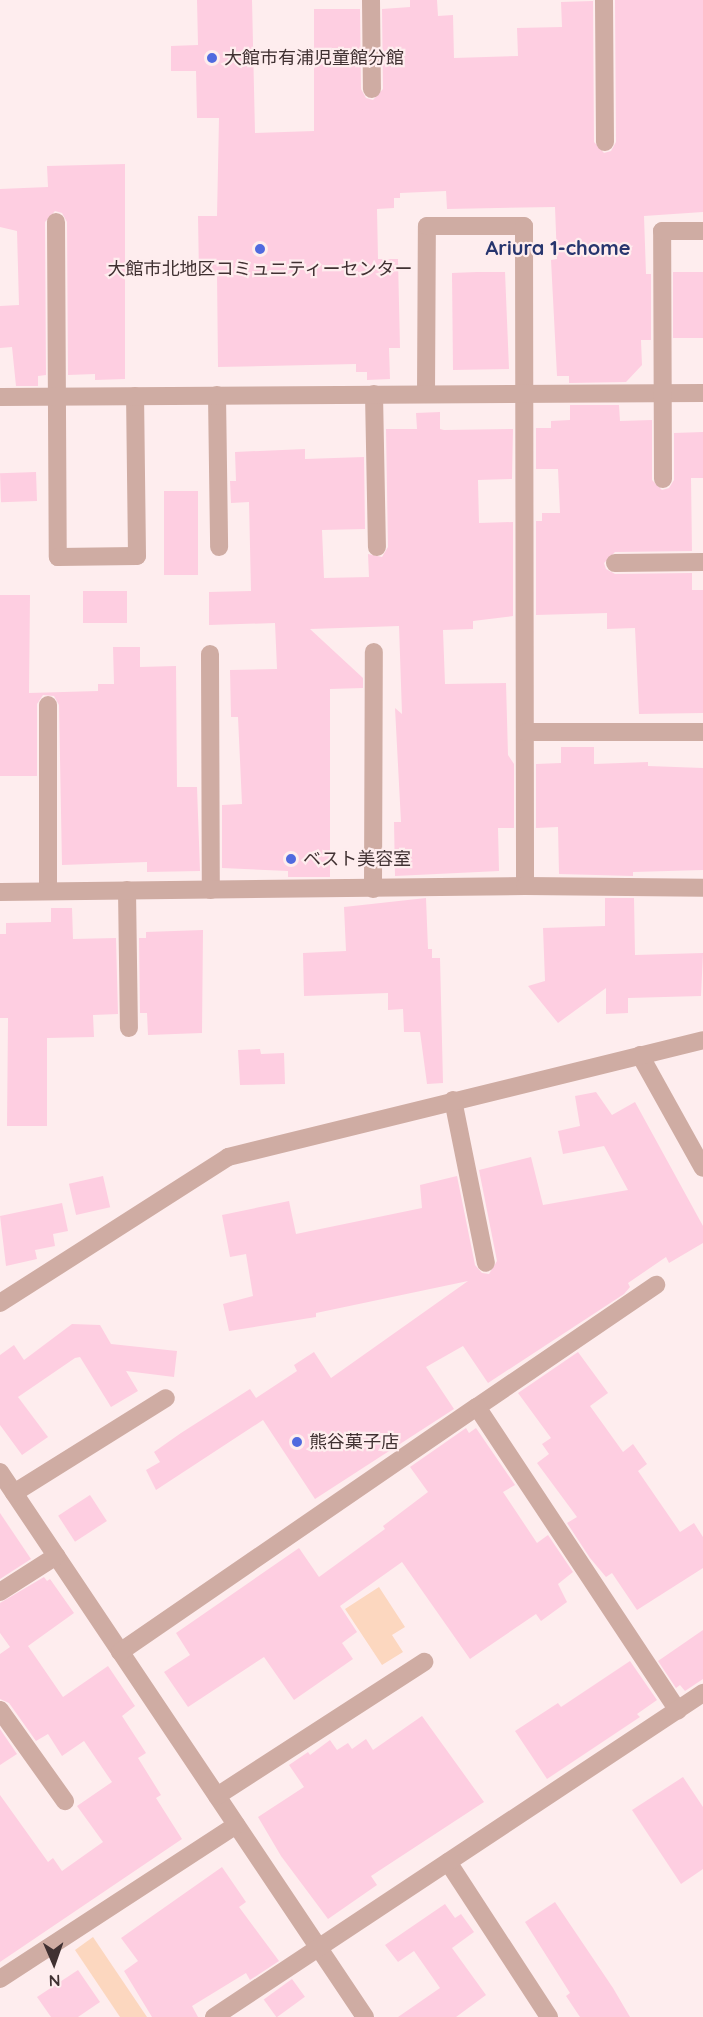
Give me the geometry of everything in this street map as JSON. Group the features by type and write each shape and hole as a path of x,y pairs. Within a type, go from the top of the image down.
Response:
{"street":[{"path":"371,0 372,89"},
{"path":"604,0 605,142"},
{"path":"56,222 58,557 137,556 135,396"},
{"path":"426,394 427,226 524,226 525,886"},
{"path":"663,479 660,393 662,231 703,231"},
{"path":"0,397 703,393"},
{"path":"374,394 377,547"},
{"path":"217,395 219,547"},
{"path":"615,563 703,562"},
{"path":"373,889 374,652"},
{"path":"210,654 212,890"},
{"path":"48,705 48,891"},
{"path":"526,732 703,732"},
{"path":"0,892 525,886 703,888"},
{"path":"127,890 129,1028"},
{"path":"0,1303 228,1157 703,1040"},
{"path":"640,1055 703,1168"},
{"path":"453,1100 486,1263"},
{"path":"120,1652 656,1285"},
{"path":"14,1493 166,1398"},
{"path":"477,1407 678,1711"},
{"path":"0,1472 365,2017"},
{"path":"0,1592 56,1556"},
{"path":"217,1796 424,1662"},
{"path":"214,2017 678,1711 701,1700"},
{"path":"0,1710 65,1801"},
{"path":"0,1980 237,1825"},
{"path":"448,1862 549,2017"}],"shaded area":[{"path":"379,1587 405,1627 392,1635 403,1652 382,1665 345,1609"},
{"path":"93,1937 147,2017 120,2017 75,1950"}],"building":[{"path":"197,0 252,0 255,133 314,131 314,9 360,9 361,89 366,98 373,100 383,89 382,9 410,7 410,0 437,0 438,16 453,15 454,58 518,56 517,28 562,27 561,2 593,1 594,142 604,153 611,151 616,142 615,0 703,0 703,212 644,216 646,274 651,274 651,340 641,340 642,365 626,382 569,383 569,376 557,376 551,260 557,259 555,207 447,209 446,191 400,193 400,198 394,198 394,208 377,209 378,259 398,259 400,348 389,348 390,379 367,380 367,372 356,372 356,364 218,367 217,274 199,275 198,216 217,216 219,118 197,118 196,71 171,71 171,46 198,45"},
{"path":"125,164 125,379 95,380 95,374 68,375 67,222 62,213 55,211 45,222 46,375 38,376 38,386 16,386 12,347 0,348 0,306 19,305 17,231 0,227 0,189 48,187 47,166"},
{"path":"505,272 509,369 453,370 452,273"},
{"path":"673,272 703,272 703,338 673,338"},
{"path":"570,405 619,405 620,421 652,420 652,480 662,490 669,488 674,480 674,433 703,432 703,478 691,478 692,551 615,552 604,563 606,569 615,574 692,573 692,590 703,590 703,713 639,714 635,628 607,629 607,613 536,615 536,521 542,521 542,513 560,513 558,469 536,469 536,428 551,428 551,421 570,420"},
{"path":"440,412 440,429 444,430 513,429 512,479 478,480 479,523 513,522 513,616 473,621 473,629 443,630 445,684 506,683 508,755 514,764 514,828 498,828 499,871 395,876 394,822 401,822 395,708 402,714 399,626 310,629 363,678 363,688 330,689 330,877 288,877 288,871 222,868 222,805 242,804 238,717 231,717 230,670 277,669 275,623 209,625 209,592 251,591 249,502 231,503 230,481 236,481 235,452 305,449 305,459 364,457 365,529 322,530 324,578 369,577 368,554 382,557 388,547 386,429 417,429 416,413"},
{"path":"36,472 37,501 1,502 0,473"},
{"path":"164,491 198,491 198,575 164,575"},
{"path":"83,591 127,591 127,623 83,623"},
{"path":"0,595 30,595 29,693 98,691 98,684 114,684 113,647 140,647 140,667 176,666 177,787 197,787 200,871 147,872 147,862 62,865 59,705 54,696 43,695 37,704 37,776 0,776"},
{"path":"561,747 594,747 594,764 648,762 648,766 703,768 703,870 633,872 633,876 559,874 558,827 536,828 536,764 561,763"},
{"path":"426,898 428,949 432,949 432,958 440,958 443,1083 427,1084 420,1032 404,1032 403,1009 388,1010 388,993 304,996 303,953 346,951 344,907"},
{"path":"605,898 634,898 635,955 703,953 701,996 628,998 628,1013 606,1014 606,988 558,1023 528,986 545,981 543,928 605,926"},
{"path":"51,908 72,908 73,939 116,938 118,1014 93,1015 94,1037 47,1038 47,1126 7,1126 8,1018 0,1018 0,934 6,934 6,923 51,922"},
{"path":"203,930 202,1033 148,1035 147,1013 140,1013 139,938 146,938 146,932"},
{"path":"260,1049 261,1054 284,1053 285,1084 240,1085 238,1050"},
{"path":"596,1092 612,1115 635,1102 703,1226 703,1243 669,1263 666,1257 628,1283 630,1287 624,1294 488,1383 463,1346 426,1367 454,1409 315,1499 263,1420 156,1490 146,1470 160,1462 154,1452 181,1433 250,1389 256,1398 297,1371 294,1365 314,1352 331,1378 468,1281 316,1313 316,1317 229,1331 223,1304 253,1296 246,1254 230,1257 222,1215 289,1201 296,1234 422,1208 420,1185 457,1176 475,1265 482,1273 489,1274 497,1261 479,1170 531,1157 543,1205 628,1190 604,1146 563,1154 558,1131 580,1126 575,1096"},
{"path":"103,1176 110,1207 76,1215 69,1184"},
{"path":"62,1203 68,1231 53,1234 55,1246 35,1250 37,1259 6,1266 0,1216"},
{"path":"72,1324 100,1325 111,1344 177,1351 174,1377 126,1371 138,1391 111,1407 80,1357 75,1358 18,1397 48,1437 22,1455 0,1425 0,1355 14,1345 24,1360"},
{"path":"578,1352 608,1393 590,1406 623,1452 633,1444 647,1464 638,1471 680,1532 694,1523 703,1537 703,1568 637,1610 612,1573 606,1577 590,1558 567,1523 577,1517 537,1463 549,1454 542,1444 551,1438 518,1393"},
{"path":"466,1428 469,1433 476,1428 515,1485 503,1492 537,1543 548,1535 573,1572 558,1584 567,1602 541,1621 536,1614 470,1659 402,1562 340,1606 357,1632 342,1643 353,1659 294,1700 264,1657 188,1707 164,1672 190,1655 176,1633 299,1548 319,1577 385,1529 383,1526 428,1492 410,1467"},
{"path":"90,1495 107,1521 75,1542 58,1516"},
{"path":"0,1513 31,1559 0,1579"},
{"path":"44,1577 47,1581 50,1579 74,1613 28,1646 63,1697 108,1666 135,1706 122,1716 146,1753 138,1758 161,1795 156,1798 182,1839 0,1962 0,1795 48,1862 53,1858 62,1871 103,1842 77,1806 112,1782 84,1741 62,1756 48,1734 36,1741 9,1703 0,1699 0,1654 10,1647 0,1633 0,1603"},
{"path":"703,1630 703,1679 685,1691 680,1685 676,1688 658,1661"},
{"path":"630,1661 657,1700 637,1714 640,1717 547,1779 515,1731 558,1703 561,1707"},
{"path":"422,1716 484,1802 371,1876 377,1885 328,1919 281,1856 258,1817 304,1787 289,1765 308,1752 310,1755 330,1740 337,1750 348,1743 352,1749 366,1739 373,1750"},
{"path":"0,1729 17,1754 0,1765"},
{"path":"683,1777 703,1807 703,1869 681,1884 632,1810"},
{"path":"222,1867 246,1902 239,1907 279,1961 250,1980 246,1973 192,2006 198,2017 152,2017 124,1971 138,1961 121,1938"},
{"path":"555,1902 630,2017 580,2017 566,1996 570,1993 525,1922"},
{"path":"445,1904 455,1918 461,1914 474,1932 452,1948 486,1995 456,2017 398,2017 440,1988 414,1951 398,1962 385,1945"},
{"path":"78,1970 100,2002 78,2017 51,2017 37,1997"},
{"path":"292,1979 305,1997 277,2017 264,2000"}],"place":[{"name":"大館市有浦児童館分館","path":"212,58"},
{"name":"大館市北地区コミュニティーセンター","path":"260,249"},
{"name":"ベスト美容室","path":"291,859"},
{"name":"熊谷菓子店","path":"297,1442"}],"district":[{"name":"Ariura 1-chome","path":"558,247"}]}
